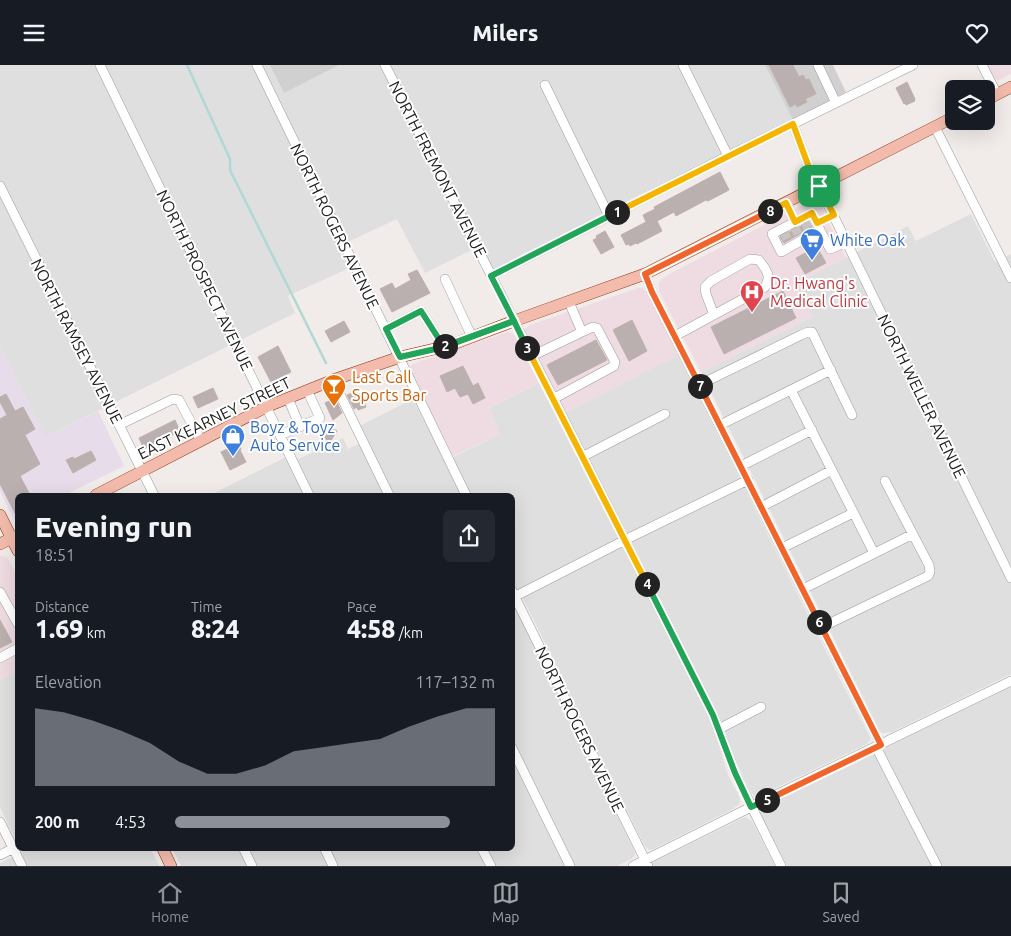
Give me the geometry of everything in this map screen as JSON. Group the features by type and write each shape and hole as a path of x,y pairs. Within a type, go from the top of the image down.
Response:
{"main road":[{"path":"995,95 1011,87"},
{"name":"EAST KEARNEY STREET","path":"100,493 266,407 307,390 400,357 444,347 645,274 945,122"},
{"path":"0,515 15,537 0,544"},
{"path":"164,851 171,866"}],"street":[{"name":"NORTH PROSPECT AVENUE","path":"100,65 308,493"},
{"name":"NORTH ROGERS AVENUE","path":"257,65 465,493"},
{"name":"NORTH FREMONT AVENUE","path":"385,65 713,715 735,773 781,866"},
{"path":"683,65 728,156"},
{"path":"818,65 836,103"},
{"path":"491,276 913,65"},
{"path":"982,65 987,80"},
{"path":"545,85 609,216"},
{"name":"NORTH WELLER AVENUE","path":"793,124 811,173 847,241 1011,578"},
{"path":"935,127 1011,278"},
{"name":"NORTH RAMSEY AVENUE","path":"0,186 153,493"},
{"path":"786,203 797,222"},
{"path":"834,215 819,226 810,233 790,244 781,252 772,234 783,230 812,213 819,226 830,249 847,241"},
{"path":"674,336 714,315 765,287 769,281 768,273 759,260 750,259 710,281 705,287 714,315"},
{"path":"645,274 674,336 822,627 937,866"},
{"path":"444,279 472,337"},
{"path":"569,301 582,332"},
{"path":"386,329 421,311 444,347"},
{"path":"532,356 593,327 597,328 613,356 614,366 553,399"},
{"path":"699,385 808,332 812,332 852,415"},
{"path":"720,425 831,370"},
{"path":"333,380 388,493"},
{"path":"280,435 320,418 307,390"},
{"path":"791,390 874,553"},
{"path":"288,398 300,427"},
{"path":"119,425 173,399 179,400 201,441"},
{"path":"582,457 665,414"},
{"path":"741,466 812,430"},
{"path":"761,507 832,470"},
{"path":"515,594 748,479"},
{"path":"822,627 928,576 930,572 929,565 885,481"},
{"path":"782,548 853,513"},
{"path":"803,589 913,534"},
{"path":"0,591 15,618"},
{"name":"NORTH ROGERS AVENUE","path":"515,599 646,863"},
{"path":"0,658 15,650"},
{"path":"633,866 646,863 751,807 1011,681"},
{"path":"719,729 761,707"},
{"path":"515,754 570,866"},
{"path":"0,822 15,847 0,855"},
{"path":"16,851 22,866"},
{"path":"244,851 252,866"},
{"path":"326,851 332,866"},
{"path":"483,851 490,866"}],"shaded area":[{"path":"0,65 765,65 793,120 494,269 491,267 480,246 425,273 397,219 339,246 349,268 288,296 295,313 45,437 0,345"},
{"path":"270,65 339,65 284,93"},
{"path":"765,65 833,65 846,92 793,120"},
{"path":"987,65 1011,65 1011,74 999,80 996,79"},
{"path":"813,200 820,204 846,258 795,284 812,317 701,372 659,291 659,283 671,273"},
{"path":"971,214 995,262 1011,254 1011,674 892,732 883,733 880,731 701,372 812,317 795,284 908,226 916,241"},
{"path":"638,288 643,288 650,295 678,355 564,413 523,330 530,325"},
{"path":"508,332 516,337 539,383 489,408 500,434 453,456 410,367 412,364"},
{"path":"0,345 45,437 98,411 124,466 69,493 15,493 14,520 0,491"},
{"path":"678,355 870,737 867,744 759,796 754,796 751,792 564,413"},
{"path":"539,383 710,717 728,775 739,796 739,804 733,809 654,849 649,850 644,845 519,590 515,592 515,493 214,493 284,458 299,459 343,438 348,449 365,441 359,426 413,399 445,461 500,434 489,408"},
{"path":"0,556 4,556 8,558 15,572 15,672 0,680"},
{"path":"515,608 635,854 633,858 617,866 181,866 174,851 515,851"},
{"path":"15,672 15,839 0,807 0,680"},
{"path":"1011,686 1011,866 787,866 760,813 766,806"},
{"path":"745,817 752,821 775,866 644,866"},
{"path":"152,851 159,866 0,866 0,863 22,852"}],"building":[{"path":"769,65 793,65 799,77 803,75 806,80 809,79 816,94 805,99 807,102 797,107 796,104 790,107"},
{"path":"907,82 915,101 906,105 896,88"},
{"path":"720,172 729,190 676,216 674,212 657,221 662,231 637,244 626,245 621,235 646,222 643,215 655,209 654,207"},
{"path":"809,222 812,227 784,243 780,237"},
{"path":"605,231 614,247 601,254 593,240"},
{"path":"817,247 826,263 805,274 796,258"},
{"path":"417,270 430,293 392,312 380,289 392,283 395,289 411,280 408,274"},
{"path":"783,291 796,318 724,354 711,327"},
{"path":"632,320 647,351 629,361 613,330"},
{"path":"344,321 350,332 331,342 325,331"},
{"path":"596,340 607,360 558,385 547,365"},
{"path":"278,346 291,372 271,382 258,357"},
{"path":"463,366 473,386 478,383 485,398 473,404 468,394 460,397 455,388 447,392 440,376"},
{"path":"213,388 218,399 198,408 193,397"},
{"path":"360,390 366,407 358,410 357,407 354,409 347,395"},
{"path":"6,394 15,411 23,407 35,429 25,435 40,464 20,476 29,493 15,493 15,513 0,484 0,419 7,415 0,402 0,397"},
{"name":"Last Call Sports Bar","path":"335,398 342,413 333,420 325,403"},
{"path":"175,420 180,431 144,449 139,438"},
{"path":"326,425 337,431 330,442 320,435"},
{"name":"Boyz & Toyz Auto Service","path":"238,444 246,462 230,470 221,452"},
{"path":"91,451 96,460 73,473 66,460 73,457 74,459"},
{"path":"0,620 12,642 0,648"}],"waterway":[{"path":"187,65 230,159 230,170 326,363"}],"tunnel":[{"path":"804,220 809,231"},
{"path":"794,226 799,236"},
{"path":"783,231 789,242"}],"place":[{"name":"White Oak","path":"812,261"},
{"name":"Dr. Hwang's Medical Clinic","path":"752,313"},
{"name":"Last Call Sports Bar","path":"334,407"},
{"name":"Boyz & Toyz Auto Service","path":"233,457"}],"route":[{"path":"819,186 811,173 793,124 491,276 514,321 451,345 444,347 400,357 386,329 421,311 444,347 514,321 713,715 735,773 751,807 881,745 652,292 645,274 786,203 795,222 812,213 817,223 834,215 819,186"}]}
